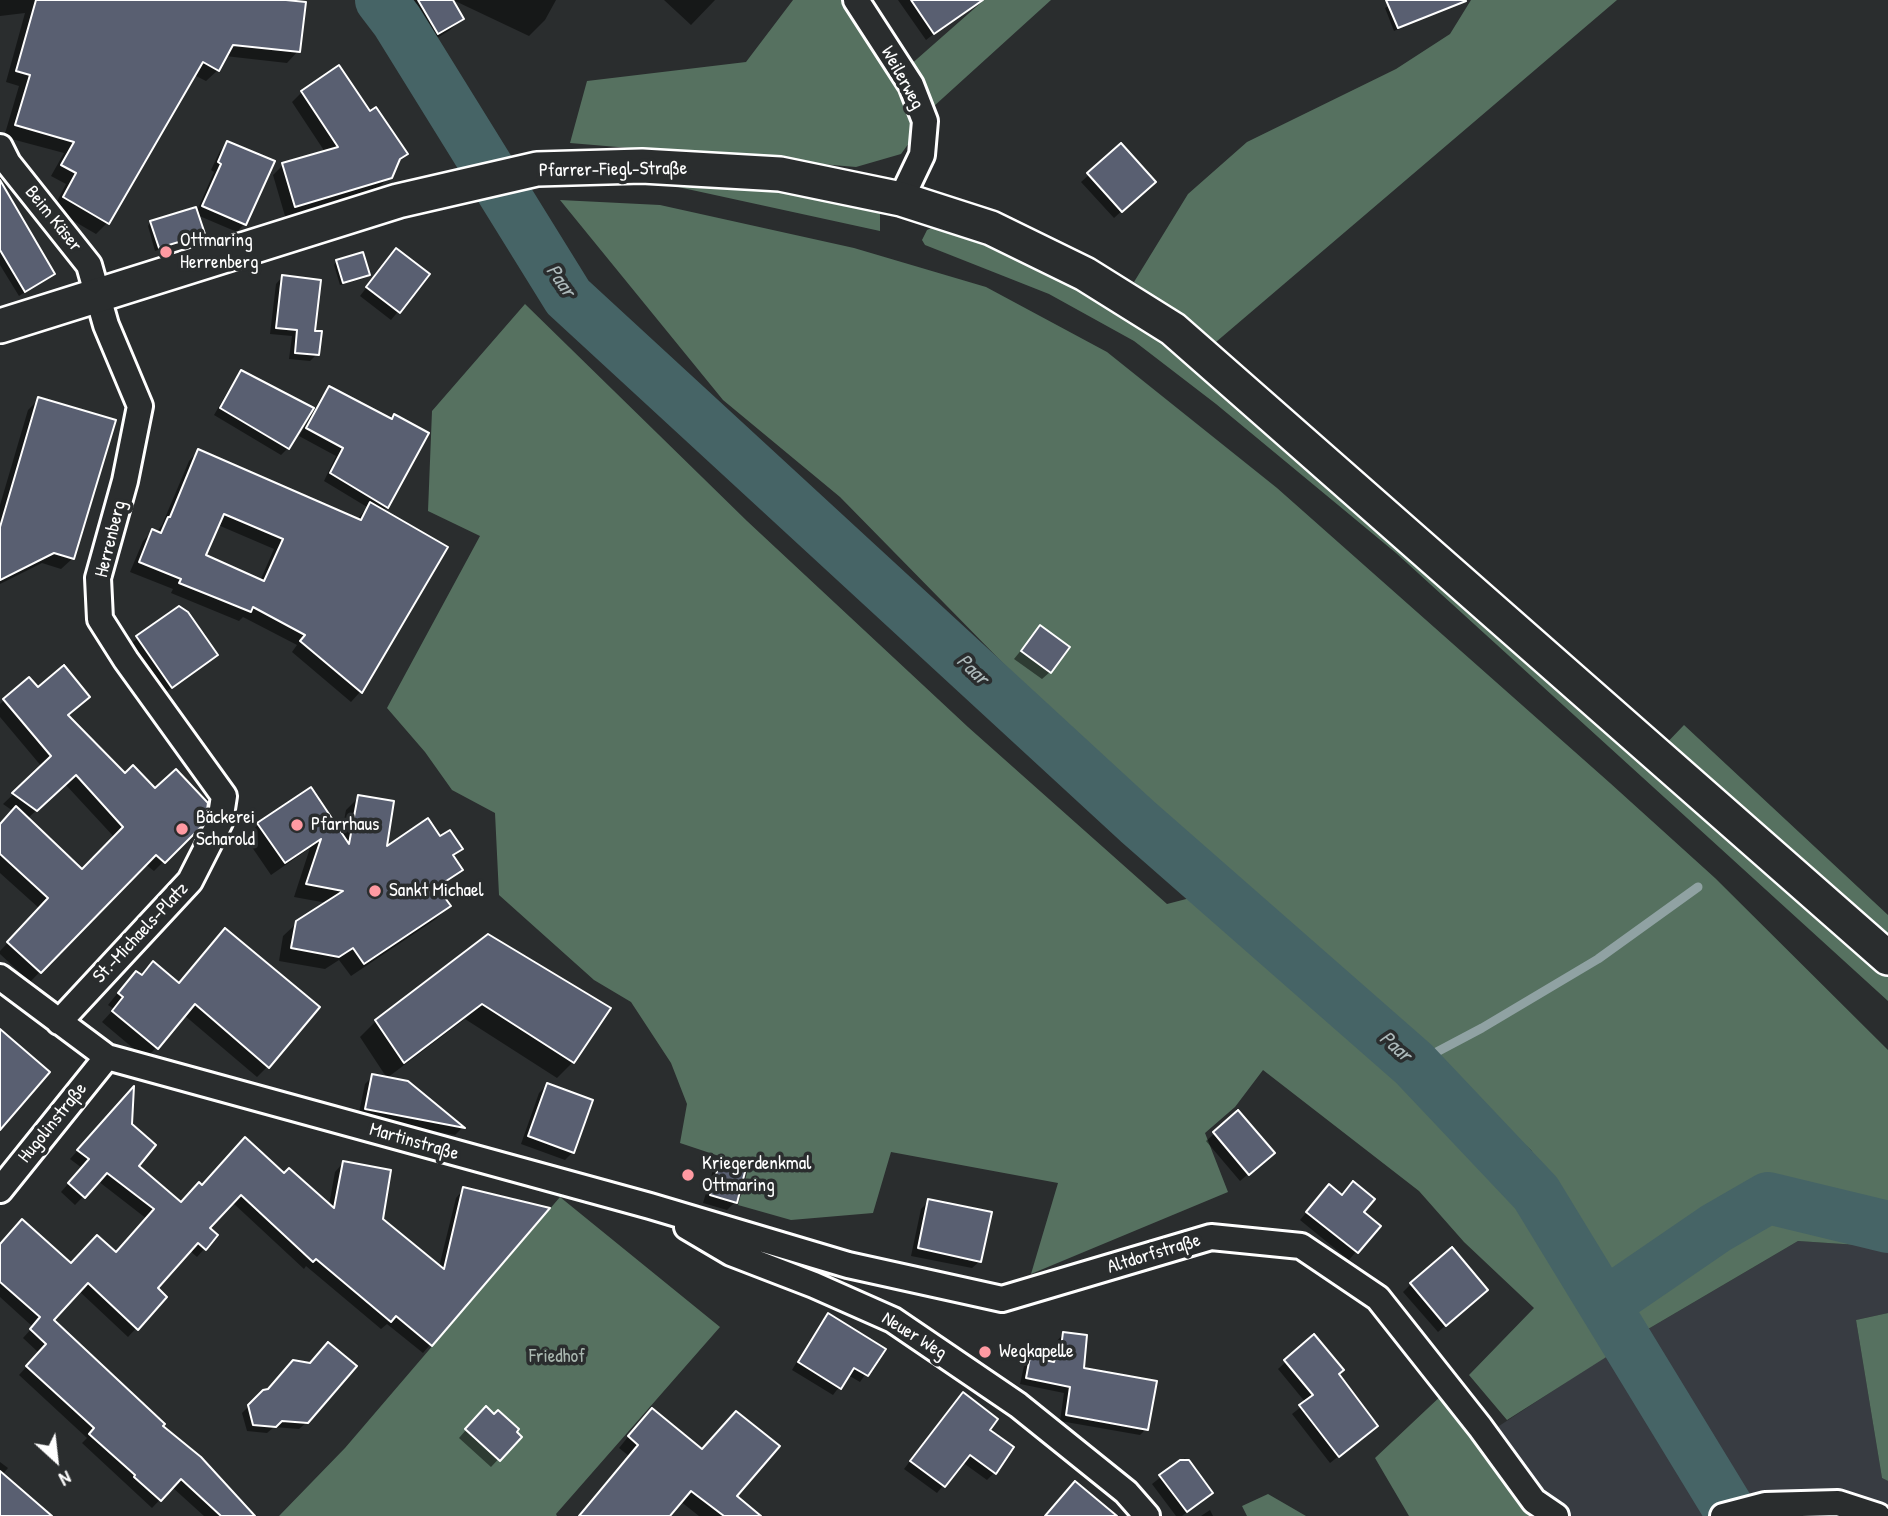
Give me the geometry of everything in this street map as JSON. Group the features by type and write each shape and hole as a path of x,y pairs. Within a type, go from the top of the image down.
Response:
{"main road":[{"name":"Pfarrer-Fiegl-Straße","path":"0,326 398,201 537,169 642,166 780,174 901,199 991,228 1085,274 1173,329 1888,958"}],"street":[{"name":"Weilerweg","path":"856,0 911,85 925,121 922,155 901,199"},
{"name":"Beim Käser","path":"0,146 8,163 89,265 99,294"},
{"name":"Herrenberg","path":"99,294 106,326 140,406 134,446 98,578 100,619 126,660 224,796"},
{"name":"St.-Michaels-Platz","path":"59,1022 190,881 220,822 224,796"},
{"name":"Martinstraße","path":"0,977 107,1057 650,1206 848,1265"},
{"name":"Hugolinstraße","path":"0,1190 107,1057"},
{"name":"Neuer Weg","path":"650,1206 731,1253 814,1285 893,1320 1018,1405 1126,1492 1147,1516"},
{"name":"Altdorfstraße","path":"848,1265 1002,1299 1211,1237 1301,1245 1378,1298 1480,1427 1534,1501 1556,1516"},
{"path":"1723,1516 1765,1505 1838,1503 1878,1516"}],"shaded area":[{"path":"1798,1241 1888,1247 1888,1313 1856,1320 1882,1478 1888,1481 1888,1516 1531,1516 1531,1511 1476,1441 1643,1332"}],"green space":[{"path":"793,0 856,0 925,121 901,154 856,167 570,143 587,81 746,62"},
{"path":"984,0 1051,0 933,107 909,66"},
{"path":"1471,0 1617,0 1216,342 1134,282 1188,194 1247,142 1396,69 1450,34"},
{"path":"646,180 722,181 818,194 880,209 880,231"},
{"path":"560,200 660,205 854,248 986,287 1107,352 1277,488 1610,783 1715,878 1888,1050 1888,1247 1798,1241 1643,1332 1531,1150 1419,1052 1208,853 1153,810 1049,710 840,497 723,400"},
{"path":"938,225 1048,271 1145,327 1239,392 1888,970 1888,1001 1396,553 1216,404 1134,341 1049,294 925,245 922,240 927,230"},
{"path":"525,304 747,521 968,727 1167,904 1217,891 1392,1045 1498,1153 1622,1347 1507,1420 1469,1375 1534,1308 1464,1242 1419,1191 1263,1070 1235,1107 1205,1133 1228,1192 1031,1274 1058,1183 891,1152 873,1213 791,1220 738,1205 749,1166 680,1143 687,1104 671,1063 631,1002 594,980 499,895 495,813 452,790 425,752 387,708 480,536 428,511 432,411"},
{"path":"1684,725 1888,915 1888,953 1660,750"},
{"name":"Friedhof","path":"560,1197 720,1327 557,1516 279,1516 345,1448"},
{"path":"1888,1313 1888,1481 1882,1478 1856,1320"},
{"path":"1444,1393 1531,1511 1531,1516 1409,1516 1375,1458"},
{"path":"1268,1494 1306,1516 1247,1516 1242,1506"}],"building":[{"path":"36,0 306,2 300,52 233,45 219,71 203,62 109,224 63,197 76,173 61,165 74,142 15,125 30,75 16,71"},
{"path":"418,0 453,0 464,19 438,34"},
{"path":"911,0 983,0 934,34"},
{"path":"1386,0 1465,0 1466,1 1398,28"},
{"path":"339,65 370,111 376,107 408,154 400,159 392,178 295,207 282,163 338,147 301,91"},
{"path":"227,141 275,161 246,225 202,206 221,164 218,162"},
{"path":"1121,143 1156,182 1122,212 1087,173"},
{"path":"0,180 55,274 25,292 0,250"},
{"path":"196,207 205,234 159,248 150,221"},
{"path":"396,248 430,274 400,313 366,287"},
{"path":"363,252 370,275 343,283 336,260"},
{"path":"282,275 321,280 315,331 322,331 319,355 295,353 297,330 276,328"},
{"path":"241,370 314,408 289,449 220,408"},
{"path":"329,386 392,419 394,414 429,433 388,508 330,473 343,448 306,428"},
{"path":"38,397 116,420 74,559 54,553 0,580 0,527"},
{"path":"198,449 361,520 370,502 448,547 362,693 300,641 305,635 253,607 251,612 179,583 181,579 139,562 152,529 161,533","holes":["224,514 283,539 264,581 206,555"]},
{"path":"179,606 188,612 218,655 172,688 136,636"},
{"path":"1040,625 1070,647 1051,673 1021,651"},
{"path":"64,665 90,697 68,715 125,773 133,765 155,788 176,769 208,803 201,827 165,863 156,855 41,973 7,942 48,898 0,854 0,824 16,806 82,869 123,827 76,775 37,811 12,793 51,756 3,699 29,677 38,687"},
{"path":"311,787 349,844 358,795 394,801 387,846 428,818 440,836 450,830 463,849 453,855 463,870 437,887 451,906 364,964 353,948 339,957 291,948 296,921 343,891 306,884 321,839 285,863 257,823"},
{"path":"225,928 320,1007 269,1068 195,1004 158,1049 112,1011 123,997 118,993 136,971 142,975 153,961 179,983"},
{"path":"488,934 611,1008 574,1063 482,1004 404,1063 375,1020"},
{"path":"0,1029 50,1072 0,1130"},
{"path":"372,1074 408,1081 465,1128 365,1109"},
{"path":"547,1083 593,1100 574,1153 528,1136"},
{"path":"134,1086 132,1124 156,1145 139,1166 181,1202 199,1182 202,1185 245,1137 284,1173 289,1168 334,1208 343,1161 391,1170 383,1219 444,1269 463,1187 550,1208 432,1346 396,1316 391,1322 316,1259 313,1262 241,1195 210,1228 218,1235 206,1250 198,1243 158,1288 167,1297 138,1330 88,1283 54,1320 165,1424 163,1426 201,1457 255,1516 221,1516 181,1479 161,1501 134,1477 135,1475 89,1434 94,1428 26,1366 46,1344 30,1329 40,1317 0,1282 0,1244 22,1219 71,1263 97,1235 116,1252 154,1209 107,1173 85,1198 68,1183 89,1159 77,1150"},
{"path":"1238,1110 1275,1153 1249,1175 1213,1132"},
{"path":"720,1161 746,1168 737,1203 710,1195"},
{"path":"1353,1181 1375,1199 1364,1212 1381,1226 1358,1253 1306,1212 1329,1184 1342,1195"},
{"path":"928,1199 992,1212 981,1262 918,1248"},
{"path":"1452,1247 1488,1290 1446,1326 1410,1283"},
{"path":"828,1313 886,1349 868,1376 854,1368 841,1389 798,1362"},
{"path":"1063,1332 1087,1335 1084,1368 1157,1381 1148,1430 1066,1415 1070,1387 1026,1378 1030,1357 1054,1362 1056,1354 1060,1356"},
{"path":"1314,1334 1344,1370 1339,1374 1378,1426 1339,1457 1299,1405 1313,1395 1284,1360"},
{"path":"328,1342 357,1366 308,1423 282,1421 276,1427 253,1425 248,1405 263,1390 268,1389 293,1360 310,1363"},
{"path":"963,1392 998,1419 990,1430 1014,1447 996,1474 970,1455 945,1487 910,1461"},
{"path":"486,1406 494,1414 498,1410 519,1429 517,1432 522,1437 500,1461 465,1429"},
{"path":"652,1408 702,1449 736,1411 780,1446 737,1496 761,1516 724,1516 691,1491 670,1516 579,1516 638,1445 628,1436"},
{"path":"1180,1460 1189,1460 1213,1493 1187,1512 1159,1475"},
{"path":"0,1471 52,1516 0,1516"},
{"path":"1075,1481 1117,1516 1045,1516"}],"waterway":[{"name":"Paar","path":"381,0 397,21 568,297 1138,822 1414,1064 1536,1193 1733,1516"},
{"path":"1414,1064 1482,1028 1598,959 1698,887"},
{"name":"Paar","path":"1605,1304 1716,1228 1768,1198 1888,1227"}],"place":[{"name":"Ottmaring Herrenberg","path":"166,252"},
{"name":"Pfarrhaus","path":"297,825"},
{"name":"Bäckerei Scharold","path":"182,829"},
{"name":"Sankt Michael","path":"375,891"},
{"name":"Kriegerdenkmal Ottmaring","path":"688,1175"},
{"name":"Wegkapelle","path":"985,1352"}]}
